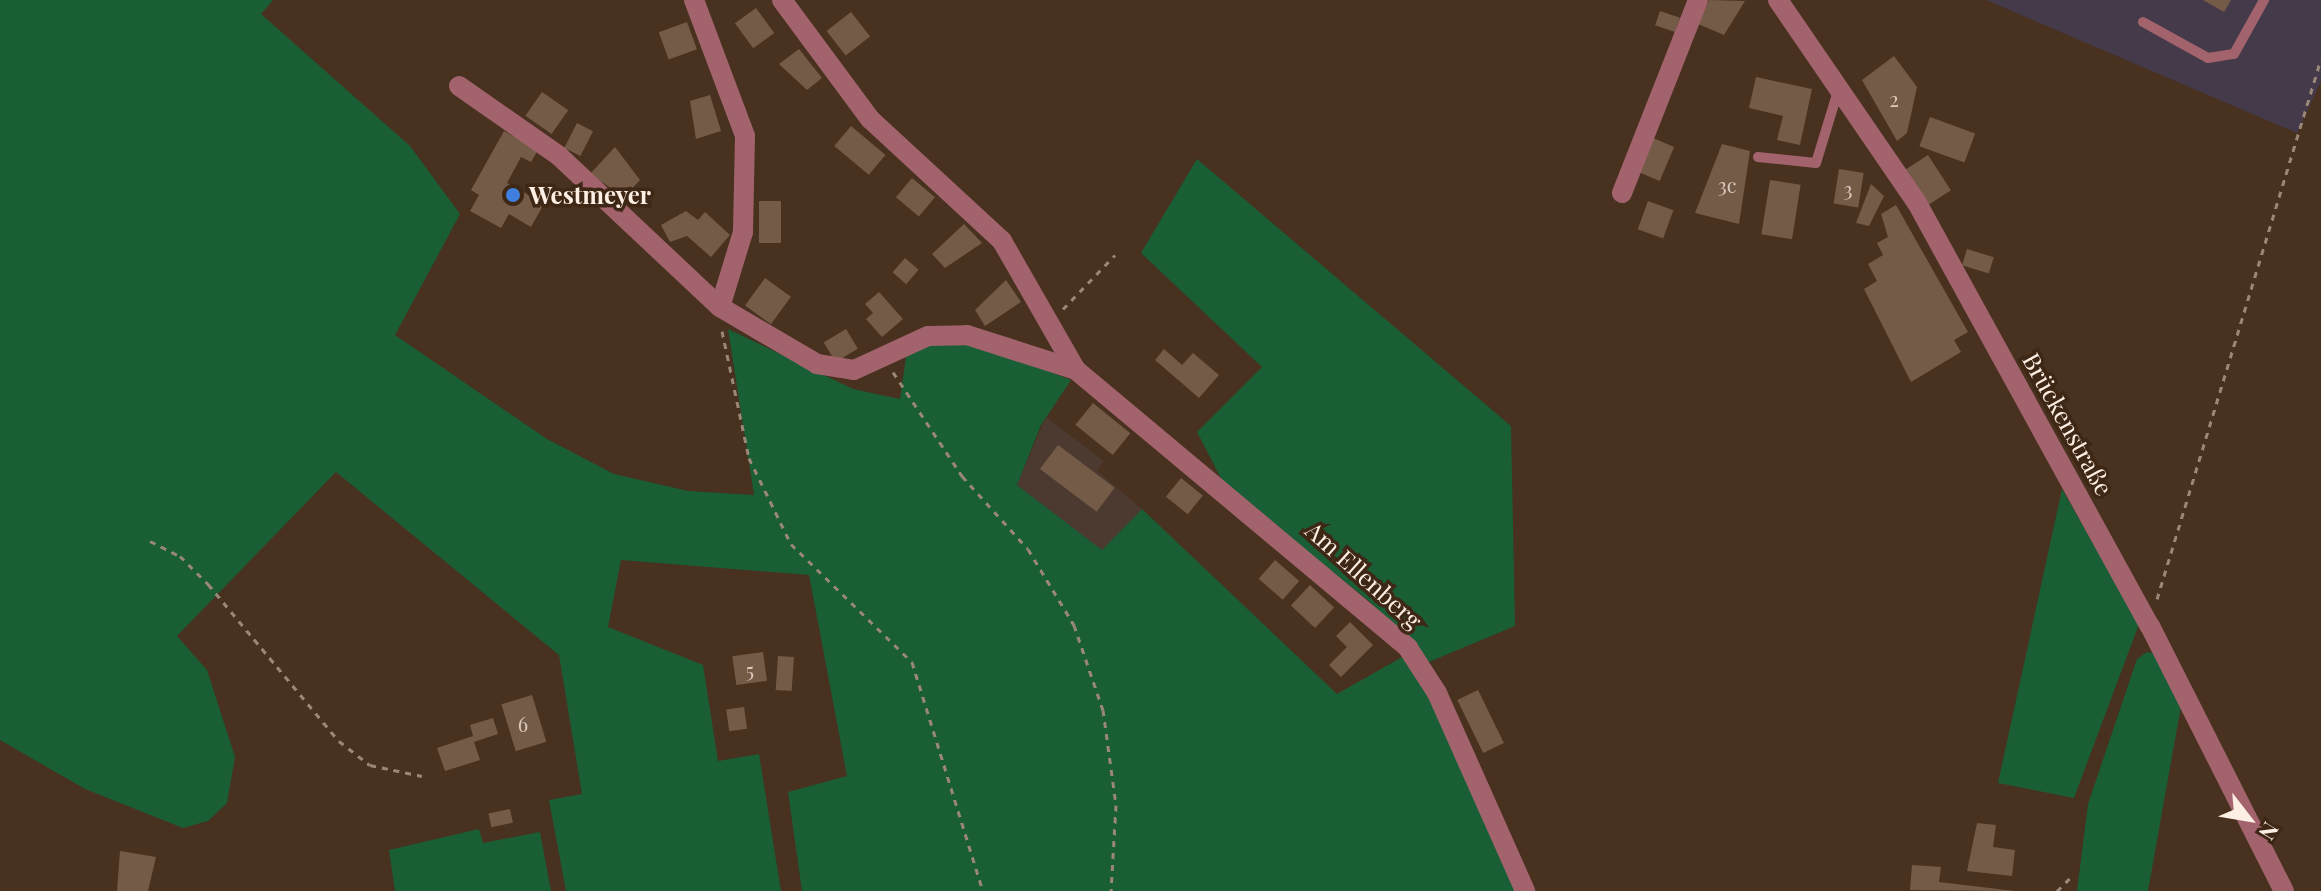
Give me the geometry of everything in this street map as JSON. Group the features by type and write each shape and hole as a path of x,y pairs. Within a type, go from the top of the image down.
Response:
{"street":[{"path":"694,0 745,136 743,232 720,307"},
{"name":"Am Ellenberg","path":"782,0 870,119 1002,241 1076,370 1408,648 1437,693 1525,891"},
{"path":"1622,193 1698,0"},
{"name":"Brückenstraße","path":"1778,0 1840,86 1917,203 2150,626 2284,891"},
{"name":"Am Ellenberg","path":"459,86 558,155 720,307 817,364 854,370 928,336 967,335 1076,370"}],"lane":[{"path":"2143,22 2208,58 2234,54 2264,0"},
{"path":"1758,157 1816,163 1840,86"}],"path":[{"path":"2150,626 2321,59"},
{"path":"1050,324 1115,255"},
{"path":"720,307 726,371 749,458 791,544 912,662 983,891"},
{"path":"882,355 962,476 1028,549 1074,625 1103,710 1116,805 1111,891"},
{"path":"150,541 180,556 208,584 339,741 370,765 422,776"},
{"path":"2057,891 2071,877"}],"shaded area":[{"path":"1986,0 2321,0 2321,81 2297,133"},
{"path":"1046,417 1104,461 1097,471 1142,509 1102,550 1017,485"}],"green space":[{"path":"0,0 273,0 261,14 410,146 460,214 395,335 547,439 614,474 688,491 754,495 728,329 853,389 900,399 907,351 924,343 967,340 1071,380 1041,425 1017,485 1102,550 1142,509 1337,694 1404,656 1431,700 1517,891 802,891 788,792 847,776 809,575 621,560 608,627 703,665 718,761 759,754 781,891 566,891 549,800 582,794 559,655 336,472 177,636 207,670 235,757 227,803 208,821 183,828 85,789 0,740"},
{"path":"1197,159 1511,426 1515,626 1429,662 1370,602 1224,484 1197,432 1262,367 1141,253"},
{"path":"2062,489 2139,624 2074,798 1998,783"},
{"path":"2147,652 2157,654 2181,706 2148,891 2077,891 2088,804 2137,659"},
{"path":"479,829 483,843 540,832 551,891 395,891 389,850"}],"building":[{"path":"1709,0 1745,1 1724,35 1698,24"},
{"path":"2203,0 2231,0 2224,12"},
{"path":"756,8 774,33 753,48 735,23"},
{"path":"1660,11 1680,18 1675,32 1655,25"},
{"path":"851,12 870,36 846,56 827,31"},
{"path":"687,22 697,49 669,60 659,32"},
{"path":"799,49 822,78 807,90 779,64"},
{"path":"1894,56 1917,87 1907,133 1897,141 1862,80"},
{"path":"1756,77 1812,89 1800,145 1777,140 1783,116 1749,108"},
{"path":"542,92 568,110 552,134 525,116"},
{"path":"710,95 721,131 696,139 690,101"},
{"path":"1930,117 1975,133 1965,163 1919,146"},
{"path":"577,123 593,131 580,156 564,148"},
{"path":"851,126 885,155 869,175 834,146"},
{"path":"504,131 538,150 531,162 521,157 507,183 544,204 531,227 509,214 501,228 470,211 479,195 471,190"},
{"path":"1653,138 1674,147 1660,181 1639,172"},
{"path":"1722,144 1750,151 1739,224 1695,213"},
{"path":"615,147 640,180 624,197 590,174"},
{"path":"1928,155 1951,190 1928,205 1905,170"},
{"path":"1839,169 1864,173 1858,207 1834,204"},
{"path":"912,178 935,197 919,216 896,197"},
{"path":"1770,180 1801,185 1792,239 1761,234"},
{"path":"1871,184 1884,196 1869,226 1856,223"},
{"path":"759,201 781,201 781,243 759,243"},
{"path":"1648,201 1673,210 1663,238 1638,229"},
{"path":"1896,205 1968,332 1954,340 1961,352 1911,382 1864,289 1877,281 1868,264 1883,255 1877,243 1888,237 1881,214"},
{"path":"686,211 698,220 705,212 730,235 711,257 687,236 670,242 661,225"},
{"path":"964,224 982,243 945,268 932,254"},
{"path":"1967,249 1994,257 1989,273 1962,265"},
{"path":"905,258 919,270 906,284 893,272"},
{"path":"765,278 791,297 771,324 745,306"},
{"path":"1006,280 1021,302 985,326 975,310"},
{"path":"879,292 903,319 882,337 866,319 873,313 865,304"},
{"path":"846,329 858,349 836,362 824,342"},
{"path":"1164,349 1182,365 1193,353 1219,375 1199,398 1155,360"},
{"path":"1093,403 1130,433 1113,455 1075,425"},
{"path":"1058,445 1115,488 1097,512 1040,469"},
{"path":"1181,478 1203,496 1188,514 1166,497"},
{"path":"1275,560 1299,581 1283,600 1259,579"},
{"path":"1310,585 1334,608 1315,628 1291,605"},
{"path":"1350,622 1373,645 1341,677 1329,665 1347,647 1336,636"},
{"path":"763,652 767,681 736,685 732,656"},
{"path":"778,656 794,657 792,691 776,690"},
{"path":"1478,690 1504,743 1483,753 1457,700"},
{"path":"532,695 546,742 516,751 501,704"},
{"path":"744,707 747,729 729,731 726,710"},
{"path":"493,718 498,734 474,742 480,760 445,771 437,748 473,736 470,725"},
{"path":"510,809 513,823 491,827 488,814"},
{"path":"1977,823 1996,825 1993,847 2015,850 2012,876 1967,871"},
{"path":"120,851 156,857 148,891 117,891"},
{"path":"1912,865 1941,867 1939,882 2015,891 1910,890"}],"place":[{"name":"Westmeyer","path":"513,195"}]}
